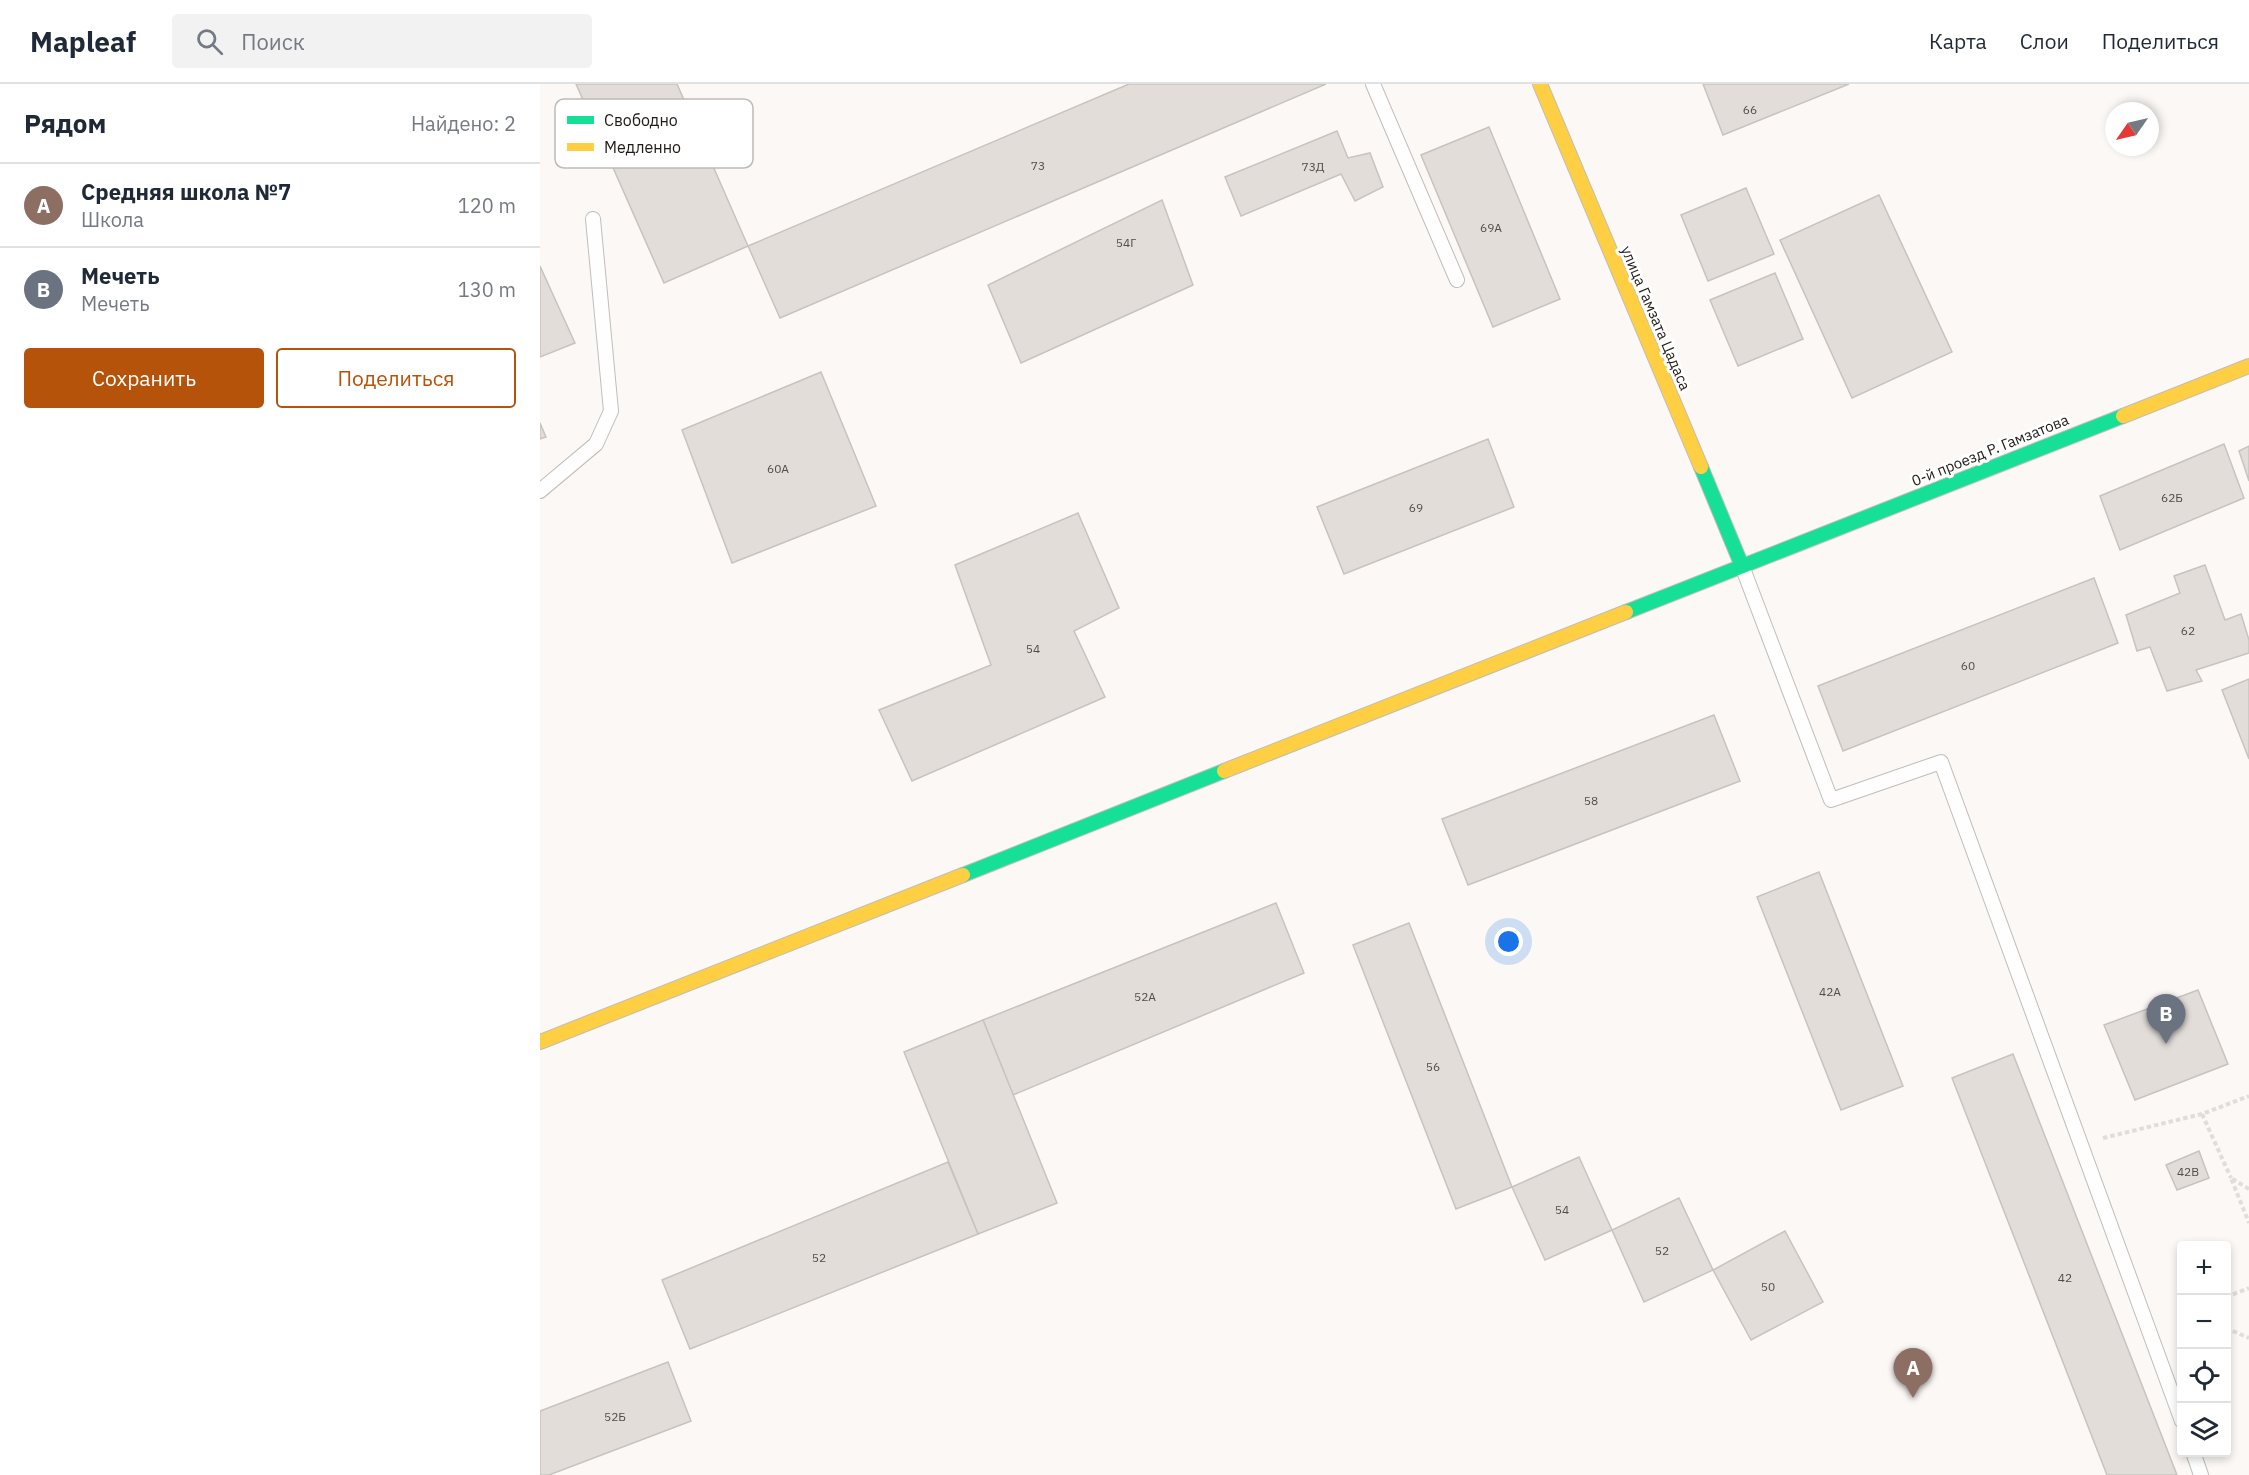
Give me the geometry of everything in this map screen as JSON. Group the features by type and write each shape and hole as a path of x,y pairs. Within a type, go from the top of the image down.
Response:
{"street":[{"name":"улица Гамзата Цадаса","path":"1540,84 1742,566"},
{"name":"0-й проезд Р. Гамзатова","path":"540,1042 2249,366"}],"lane":[{"path":"1373,84 1457,280"},
{"path":"540,492 596,444 611,411 593,219"},
{"path":"1742,566 1831,800 1941,762 2177,1410"},
{"path":"2195,1457 2201,1475"}],"path":[{"path":"2080,1144 2202,1114 2249,1096"},
{"path":"2202,1114 2249,1223"},
{"path":"2231,1178 2249,1189"},
{"path":"2231,1295 2249,1288"},
{"path":"2231,1330 2249,1338"}],"building":[{"path":"576,84 677,84 684,99 583,99"},
{"path":"1129,84 1326,84 780,318 748,246"},
{"path":"1703,84 1849,84 1723,135"},
{"path":"1489,127 1560,299 1493,327 1421,155"},
{"path":"1337,131 1348,158 1370,153 1383,187 1355,201 1341,174 1241,216 1225,177"},
{"path":"613,168 714,168 748,246 664,283"},
{"path":"1746,188 1774,254 1708,281 1681,215"},
{"path":"1879,195 1952,352 1852,398 1780,240"},
{"path":"1162,200 1193,285 1021,363 988,285"},
{"path":"540,266 575,343 540,357"},
{"path":"1775,273 1803,339 1738,366 1710,300"},
{"path":"821,372 876,506 732,563 682,430"},
{"path":"540,423 546,437 540,439"},
{"path":"1488,439 1514,507 1344,574 1317,507"},
{"path":"2224,444 2244,498 2120,550 2100,496"},
{"path":"2249,446 2249,481 2239,451"},
{"path":"1078,513 1119,608 1074,631 1105,697 912,781 879,710 991,665 955,565"},
{"path":"2205,565 2225,620 2241,614 2249,640 2249,653 2196,670 2202,681 2167,691 2150,647 2137,651 2126,615 2180,593 2174,576"},
{"path":"2094,578 2118,643 1843,751 1818,686"},
{"path":"2249,679 2249,759 2222,690"},
{"path":"1714,715 1740,781 1468,885 1442,819"},
{"path":"1819,872 1903,1086 1841,1110 1757,897"},
{"path":"1276,903 1304,973 1013,1095 983,1020"},
{"path":"1409,923 1512,1187 1456,1209 1353,945"},
{"path":"2198,990 2228,1064 2135,1100 2104,1025"},
{"path":"983,1020 1057,1203 978,1234 904,1052"},
{"path":"2013,1054 2177,1475 2107,1475 1952,1078"},
{"path":"2199,1151 2209,1178 2177,1190 2166,1165"},
{"path":"1579,1157 1612,1230 1545,1260 1512,1187"},
{"path":"948,1162 978,1234 690,1349 662,1280"},
{"path":"1679,1198 1713,1270 1644,1302 1612,1230"},
{"path":"1785,1231 1823,1302 1751,1340 1713,1270"},
{"path":"668,1362 691,1421 549,1475 540,1475 540,1411"}],"traffic: fast":[{"path":"1626,612 2123,416"},
{"path":"1701,467 1742,566"},
{"path":"963,875 1224,771"}],"traffic: slow":[{"path":"1540,84 1701,467"},
{"path":"2123,416 2249,366"},
{"path":"1224,771 1626,612"},
{"path":"540,1042 963,875"}],"place":[{"name":"Мечеть","path":"2166,1044"},
{"name":"Средняя школа №7","path":"1913,1398"}]}
